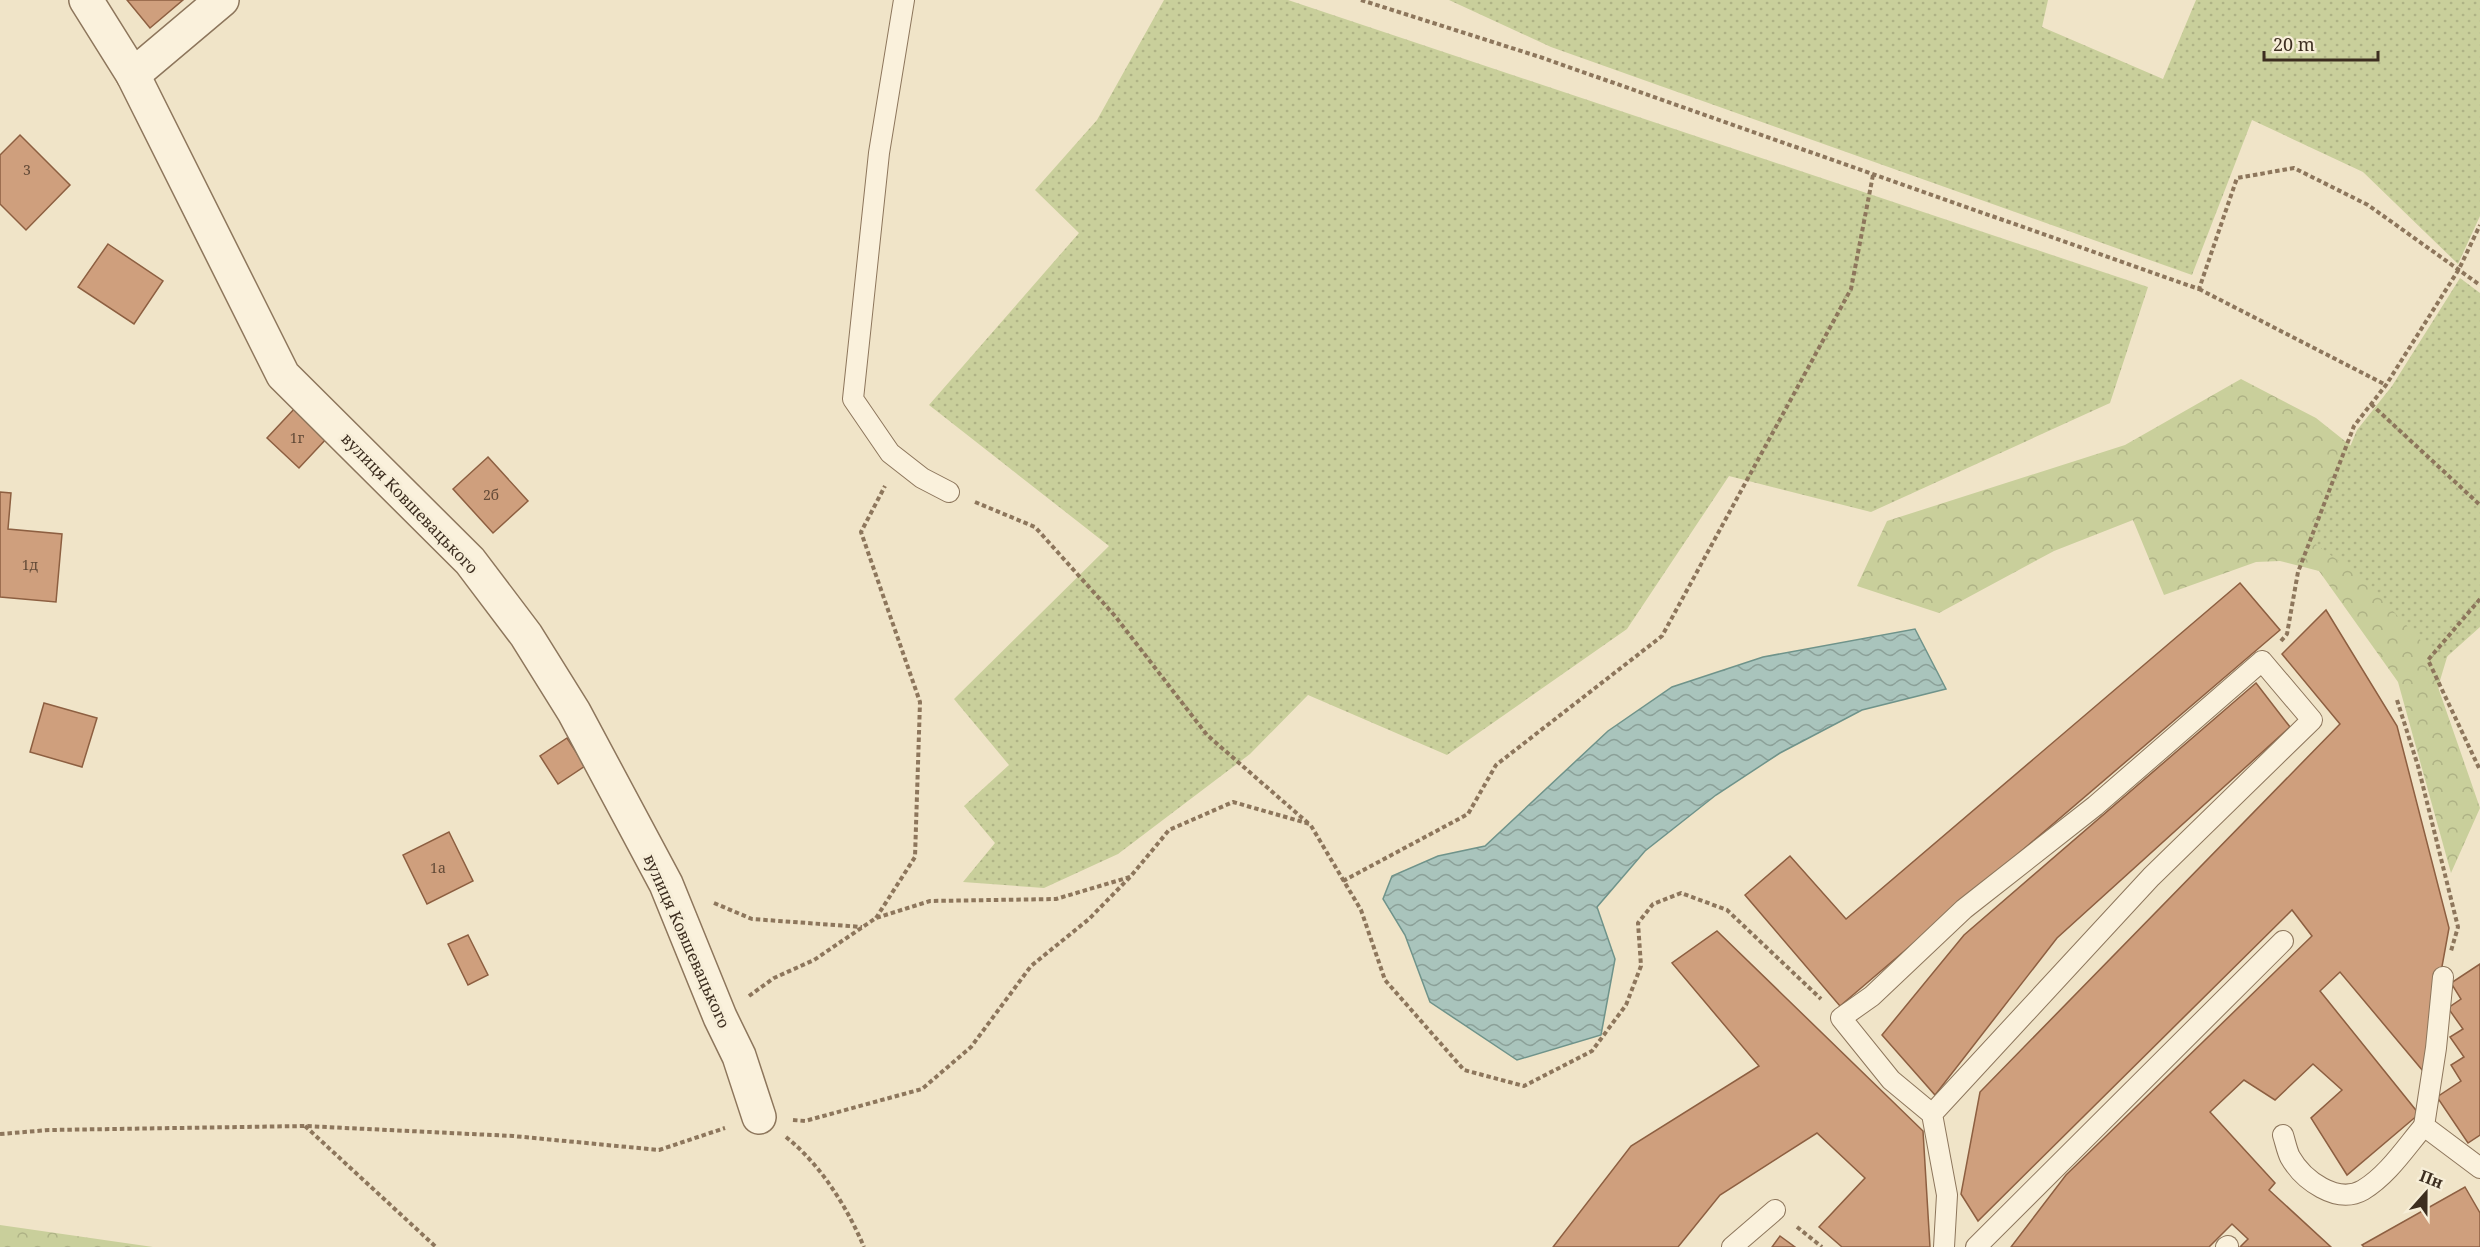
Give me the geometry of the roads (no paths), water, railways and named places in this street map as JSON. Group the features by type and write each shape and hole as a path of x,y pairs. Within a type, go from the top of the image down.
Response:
{"street":[{"name":"вулиця Ковшевацького","path":"87,0 133,75 283,375 470,561 519,626 574,712 666,884 720,1017 739,1056 759,1116"},
{"path":"133,75 222,0"}],"lane":[{"path":"904,0 879,153 853,399 890,453 922,478 949,492"},
{"path":"1932,1114 2151,877 2312,720 2262,662 2095,806 1964,909 1872,996 1841,1018 1891,1080 1932,1114 1947,1195 1944,1247"},
{"path":"1976,1247 2283,941"},
{"path":"2283,1135 2290,1157 2313,1184 2338,1194 2362,1191 2382,1175 2424,1126 2436,1048 2443,977"},
{"path":"2424,1126 2480,1168"},
{"path":"1732,1247 1775,1210"}],"water":[{"path":"1915,629 1946,689 1862,710 1780,753 1716,795 1645,851 1597,907 1615,959 1601,1035 1517,1060 1430,1002 1405,935 1383,899 1392,876 1438,856 1485,846 1608,731 1672,687 1763,657"}]}
